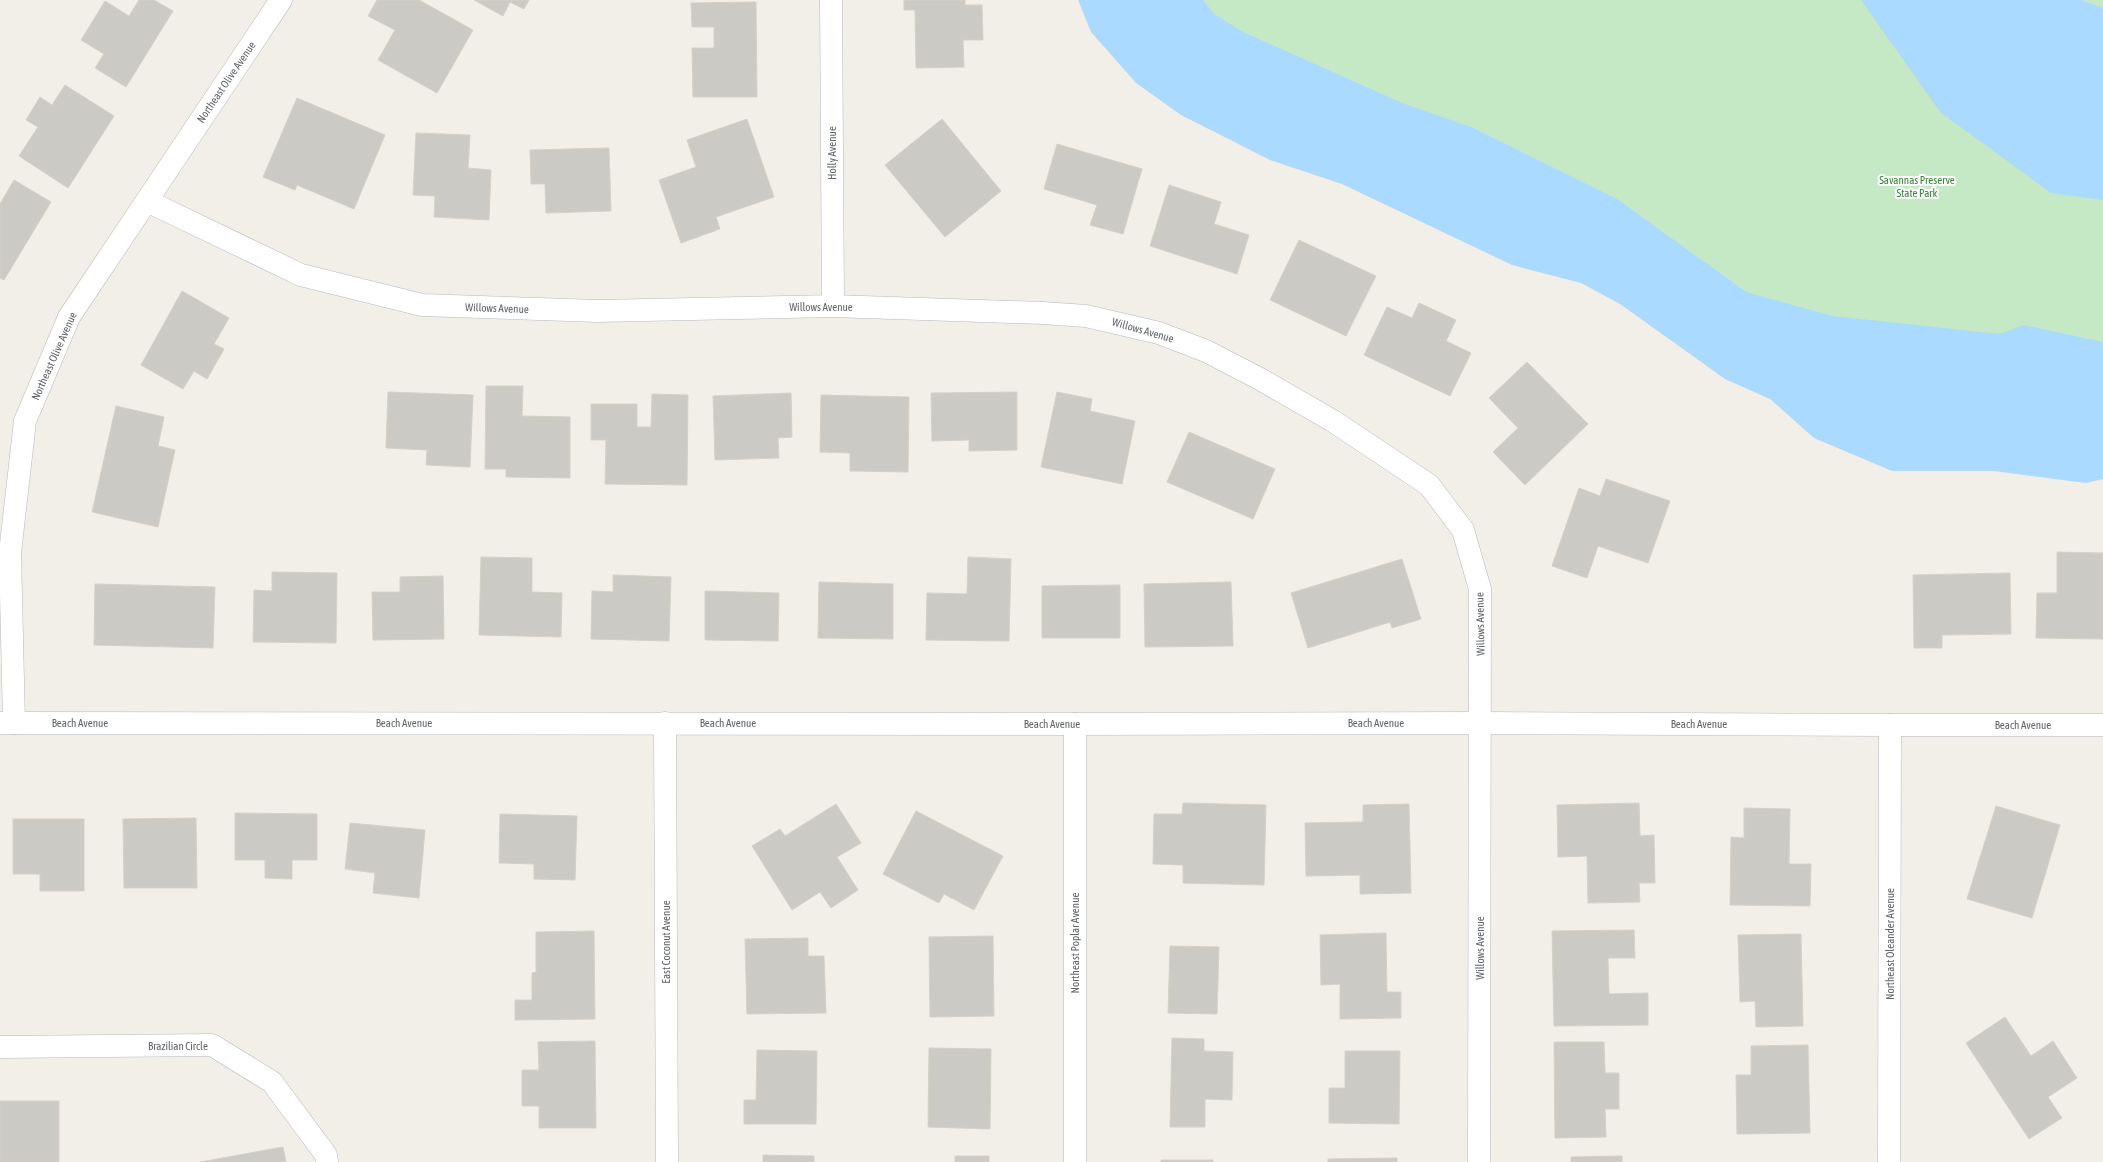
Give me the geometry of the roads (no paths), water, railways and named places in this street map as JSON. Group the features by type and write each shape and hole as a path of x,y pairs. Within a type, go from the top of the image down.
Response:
{"street":[{"name":"Northeast Olive Avenue","path":"7,723 10,553 25,421 69,317 281,0"},
{"name":"Holly Avenue","path":"831,0 833,306"},
{"name":"Willows Avenue","path":"147,200 301,276 422,305 598,311 833,306 1043,313 1086,316 1126,324 1159,332 1206,351 1260,379 1333,421 1429,485 1463,530 1480,589 1481,723 1479,1162"},
{"name":"Beach Avenue","path":"7,723 1481,723 2103,725"},
{"name":"East Coconut Avenue","path":"665,723 667,1162"},
{"name":"Northeast Poplar Avenue","path":"1075,724 1075,1162"},
{"name":"Northeast Oleander Avenue","path":"1890,725 1890,1162"},
{"name":"Brazilian Circle","path":"0,1047 212,1045 272,1082 326,1155 327,1162"}],"water":[{"path":"1078,0 1203,0 1214,14 1243,32 1402,103 1471,127 1617,199 1746,292 1832,316 2000,334 2024,325 2103,342 2103,479 2086,483 1994,471 1892,471 1814,438 1770,399 1725,379 1620,304 1581,283 1512,265 1342,184 1270,160 1181,115 1136,83 1091,32"},
{"path":"1861,0 2081,0 2103,8 2103,200 2051,193 1940,112"}],"park label":[{"name":"Savannas Preserve State Park","path":"1917,186"}]}
